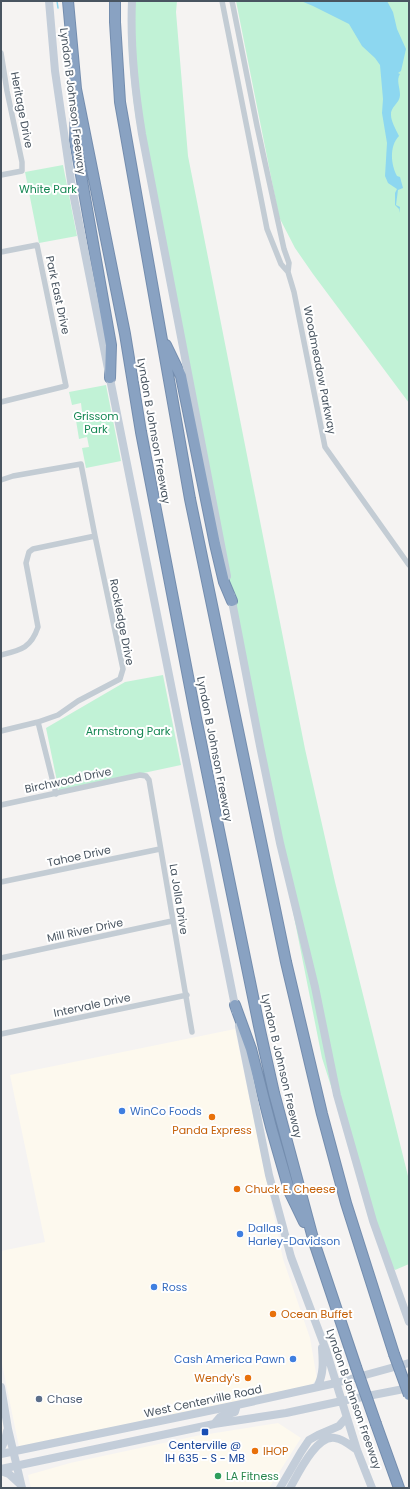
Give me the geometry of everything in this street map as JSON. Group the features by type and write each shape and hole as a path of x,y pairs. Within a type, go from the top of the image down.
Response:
{"highway":[{"name":"Lyndon B Johnson Freeway","path":"68,1 76,89 126,341 141,432 211,796 259,1026 274,1093 314,1242 399,1488"},
{"path":"115,1 120,102 190,499 286,962 322,1114 346,1202 394,1354 409,1395"},
{"path":"76,89 75,140 111,345 110,378"},
{"path":"161,334 181,376 215,544 224,582 232,601"},
{"path":"235,1005 251,1049 270,1127 290,1193 314,1242"}],"main road":[{"name":"Lyndon B Johnson Freeway","path":"49,1 55,71 72,188 269,1175 291,1257 342,1400 346,1418 357,1450 372,1488"},
{"path":"132,1 131,17 134,68 142,134 277,828 315,987 337,1095 373,1220 409,1322"},
{"path":"317,1387 320,1382 322,1371 321,1339"},
{"name":"West Centerville Road","path":"1,1454 336,1383 409,1363"},
{"path":"1,1387 8,1429 22,1487"},
{"path":"1,1470 16,1465 214,1424 286,1413 342,1400 409,1388"},
{"path":"214,1424 220,1417 235,1412 237,1405"},
{"path":"284,1487 301,1452 310,1440 318,1434 339,1426 346,1418"},
{"path":"1,1449 6,1440 8,1429"},
{"path":"73,1453 80,1447 94,1444 94,1435"},
{"path":"284,1487 320,1442 328,1438 335,1438 342,1440 357,1450"},
{"path":"1,1470 9,1474 22,1487"}],"street":[{"name":"Woodmeadow Parkway","path":"222,1 267,229 281,264 288,272"},
{"name":"Woodmeadow Parkway","path":"232,1 257,126 284,249 289,263 288,272 296,299 325,448 409,565"},
{"name":"Heritage Drive","path":"1,53 7,91 22,162 22,171 1,175"},
{"name":"Park East Drive","path":"1,252 37,245 66,386 1,402"},
{"name":"Rockledge Drive","path":"1,480 13,476 81,464 94,536 123,670 120,679 78,701 58,715 38,722 1,731"},
{"path":"1,655 18,651 29,645 35,637 38,627 26,563 29,552 33,549 94,536"},
{"path":"38,722 56,794"},
{"name":"Birchwood Drive","path":"1,805 140,775"},
{"name":"La Jolla Drive","path":"140,775 146,776 149,780 172,921 187,995 192,1032"},
{"name":"Tahoe Drive","path":"1,882 160,848"},
{"name":"Mill River Drive","path":"1,958 172,921"},
{"name":"Intervale Drive","path":"1,1034 187,995"}],"shaded area":[{"path":"235,1029 283,1259 310,1338 317,1379 311,1385 19,1447 1,1359 1,1251 45,1242 10,1075"},
{"path":"278,1423 301,1438 269,1488 31,1488 28,1475 70,1463 196,1436"}],"green space":[{"path":"131,1 177,1 176,12 188,156 305,749 335,882 409,1180 409,1264 395,1270 386,1258 322,1058 136,119 129,44 129,15"},
{"path":"236,1 409,1 409,403 313,274 295,248 279,217"},
{"name":"White Park","path":"63,165 77,236 39,243 25,172"},
{"name":"Grissom Park","path":"106,385 121,461 86,468 82,448 89,447 87,437 79,439 75,414 82,412 81,403 72,405 69,392"},
{"name":"Armstrong Park","path":"163,675 181,765 59,791 46,728 125,682"}],"water":[{"path":"301,1 387,1 393,12 397,29 406,49 401,71 398,73 400,74 398,81 400,98 391,112 394,126 399,136 392,150 392,161 397,176 400,177 403,188 398,190 396,205 400,207 399,213 399,209 395,205 395,193 397,189 388,183 385,176 387,143 382,113 383,99 380,65 362,46 349,24"}],"waterway":[{"path":"57,1 58,8"}],"place":[{"name":"WinCo Foods","path":"122,1111"},
{"name":"Panda Express","path":"212,1117"},
{"name":"Chuck E. Cheese","path":"237,1189"},
{"name":"Dallas Harley-Davidson","path":"240,1234"},
{"name":"Ross","path":"154,1287"},
{"name":"Ocean Buffet","path":"273,1314"},
{"name":"Cash America Pawn","path":"293,1359"},
{"name":"Wendy's","path":"248,1378"},
{"name":"Chase","path":"39,1399"},
{"name":"Centerville @ IH 635 - S - MB","path":"205,1432"},
{"name":"IHOP","path":"255,1451"},
{"name":"LA Fitness","path":"218,1476"}]}
